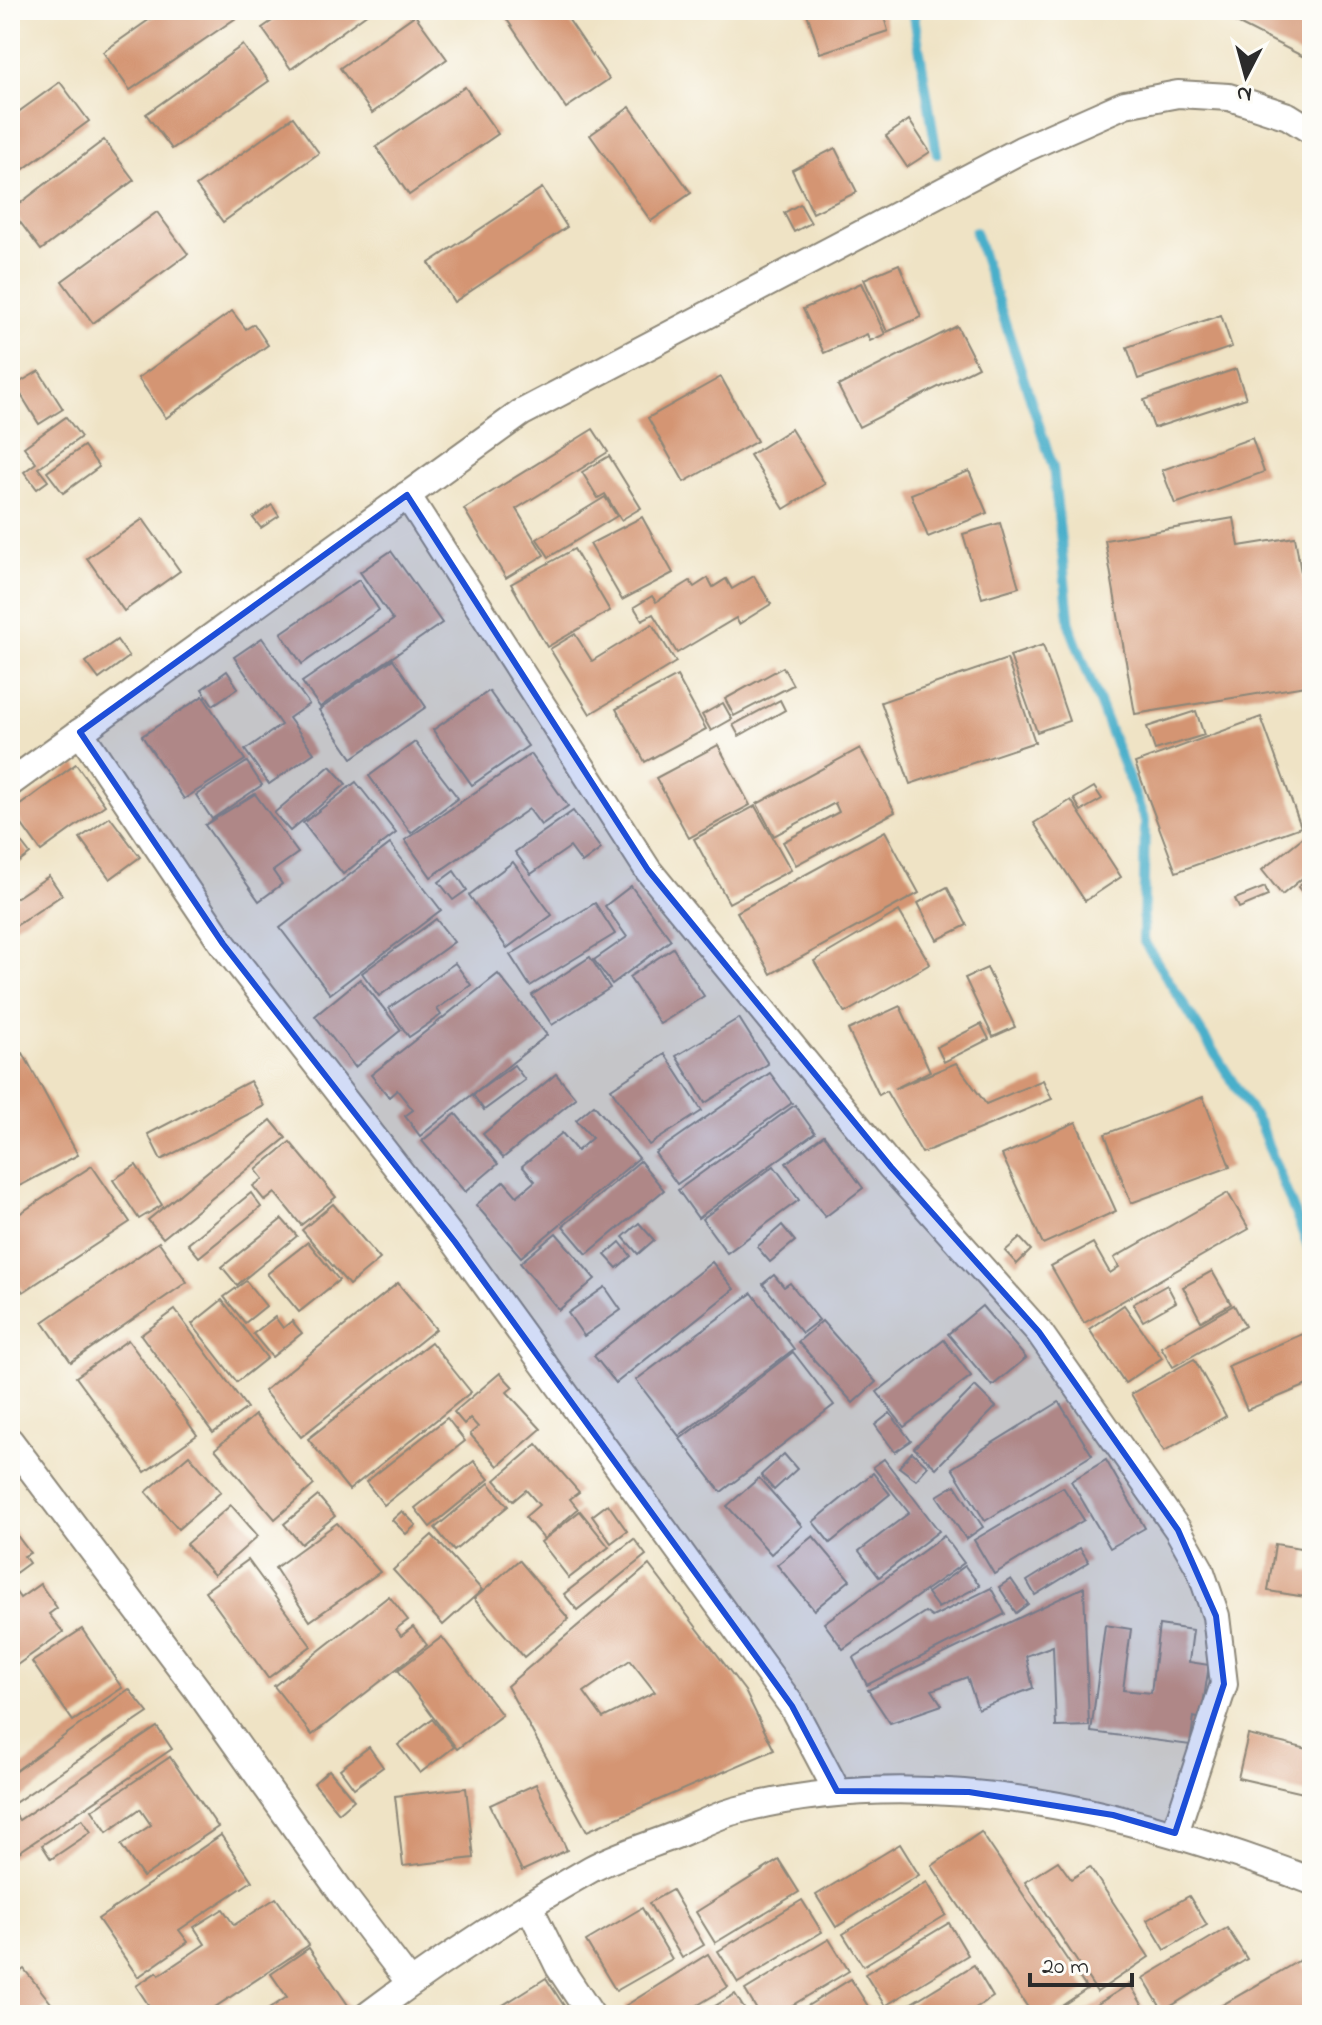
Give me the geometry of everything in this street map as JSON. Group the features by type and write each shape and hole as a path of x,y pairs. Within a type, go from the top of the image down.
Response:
{"street":[{"path":"10,783 521,413 1021,150 1125,104 1178,94 1229,97 1288,116 1312,131"},
{"path":"407,495 648,870 891,1167 1039,1332 1178,1530 1200,1569 1216,1616 1224,1684 1175,1833"},
{"path":"80,732 223,944 455,1242 792,1706 837,1791"},
{"path":"10,1441 410,1983"},
{"path":"368,2015 410,1983 592,1869 736,1810 837,1791 969,1792 1113,1815 1175,1833 1312,1881"},
{"path":"530,1908 559,1967 591,2015"}],"highlighted area":[{"path":"407,495 648,870 891,1167 1039,1332 1178,1530 1216,1616 1224,1684 1175,1833 1113,1815 969,1792 837,1791 792,1706 455,1242 223,944 80,732"}],"building":[{"path":"163,10 235,10 239,16 130,90 103,52"},
{"path":"288,10 372,10 291,69 262,28"},
{"path":"518,10 562,10 609,79 566,108 506,18"},
{"path":"806,10 882,10 888,31 820,53"},
{"path":"1237,10 1312,10 1312,61 1231,20"},
{"path":"415,15 447,59 372,113 340,68"},
{"path":"243,45 269,81 172,149 146,114"},
{"path":"60,82 89,121 10,179 10,118"},
{"path":"465,87 498,134 409,195 376,147"},
{"path":"630,107 691,193 651,221 590,135"},
{"path":"293,117 319,153 223,222 196,186"},
{"path":"909,120 930,152 907,167 886,136"},
{"path":"104,140 134,180 41,250 11,210"},
{"path":"835,148 857,192 813,213 792,170"},
{"path":"542,188 567,227 454,302 429,263"},
{"path":"800,204 811,223 794,232 784,213"},
{"path":"157,212 188,254 93,323 62,281"},
{"path":"899,264 921,317 887,332 864,279"},
{"path":"861,283 885,334 870,341 867,334 824,353 803,309"},
{"path":"232,311 246,329 254,324 268,345 166,418 138,378"},
{"path":"1221,315 1232,347 1138,379 1127,347"},
{"path":"957,326 978,367 859,427 838,386"},
{"path":"1236,369 1246,398 1154,428 1144,400"},
{"path":"39,371 63,409 39,424 15,385"},
{"path":"721,377 757,441 684,482 648,418"},
{"path":"66,417 81,437 38,468 48,481 37,489 24,472 36,463 24,447"},
{"path":"593,429 608,452 516,509 544,555 506,578 464,509"},
{"path":"791,429 825,484 784,509 750,455"},
{"path":"1252,438 1264,472 1175,504 1162,470"},
{"path":"84,446 99,467 63,493 47,472"},
{"path":"609,456 641,508 621,520 605,494 598,498 582,472"},
{"path":"969,471 987,513 928,537 911,494"},
{"path":"605,497 617,516 549,557 537,539"},
{"path":"272,505 279,516 261,528 253,518"},
{"path":"642,517 673,573 622,600 590,544"},
{"path":"1234,518 1239,546 1295,537 1312,637 1312,685 1135,714 1105,540"},
{"path":"143,519 180,571 124,611 87,558"},
{"path":"1000,523 1019,587 982,598 963,534"},
{"path":"574,549 610,611 547,647 511,584"},
{"path":"391,551 442,623 320,707 302,682 393,620 360,572"},
{"path":"754,576 771,604 739,624 736,618 677,653 653,614 642,620 634,607 652,596 656,602 690,581 694,587 708,578 713,587 726,579 732,589"},
{"path":"359,580 379,610 302,664 281,633"},
{"path":"652,624 676,662 590,714 550,649 575,634 592,661"},
{"path":"262,638 309,704 289,718 314,753 269,784 245,750 281,725 234,657"},
{"path":"117,640 129,657 99,679 86,662"},
{"path":"1043,645 1069,721 1037,732 1010,656"},
{"path":"393,659 426,707 352,758 319,710"},
{"path":"1007,659 1035,742 910,784 881,702"},
{"path":"783,667 793,685 734,716 725,699"},
{"path":"227,671 238,688 213,705 202,689"},
{"path":"677,676 706,729 645,762 616,709"},
{"path":"489,691 528,746 472,785 433,730"},
{"path":"203,696 245,760 184,799 142,736"},
{"path":"780,700 785,710 739,736 733,725"},
{"path":"723,703 732,719 711,731 702,715"},
{"path":"1196,711 1204,735 1155,750 1147,727"},
{"path":"1261,717 1301,827 1176,872 1135,763"},
{"path":"415,742 458,798 411,833 369,776"},
{"path":"718,745 750,805 689,838 656,778"},
{"path":"860,748 895,812 796,865 783,842 839,812 835,803 774,836 757,804"},
{"path":"531,754 568,806 541,825 529,809 431,877 405,840"},
{"path":"247,762 262,785 212,819 196,795"},
{"path":"76,764 105,805 41,851 12,811"},
{"path":"330,766 346,784 290,831 274,813"},
{"path":"356,782 396,833 343,874 303,823"},
{"path":"1094,787 1102,799 1081,811 1074,799"},
{"path":"255,794 298,853 273,871 282,884 259,901 205,825"},
{"path":"1071,800 1121,877 1085,901 1034,823"},
{"path":"755,806 791,870 729,903 694,839"},
{"path":"573,811 601,849 582,863 570,847 531,874 515,852"},
{"path":"110,817 140,857 110,879 80,838"},
{"path":"10,828 30,854 10,869"},
{"path":"1312,830 1312,870 1282,895 1262,870"},
{"path":"885,831 919,893 771,974 737,912"},
{"path":"390,844 441,910 330,994 280,928"},
{"path":"513,862 552,915 507,948 469,895"},
{"path":"454,871 467,890 453,900 439,882"},
{"path":"1312,875 1312,904 1298,887"},
{"path":"49,876 62,895 14,927 10,921 10,902"},
{"path":"631,886 671,940 612,984 594,960 627,937 605,906"},
{"path":"947,887 967,925 937,940 918,903"},
{"path":"1265,887 1268,896 1239,908 1235,899"},
{"path":"595,903 615,934 530,986 510,955"},
{"path":"899,911 930,964 845,1013 814,961"},
{"path":"436,919 454,942 379,996 362,973"},
{"path":"673,948 704,996 660,1024 629,977"},
{"path":"590,957 610,988 552,1025 532,995"},
{"path":"455,963 471,985 437,1009 441,1015 409,1037 389,1008"},
{"path":"987,968 1015,1027 993,1037 965,978"},
{"path":"498,974 547,1035 420,1136 405,1116 413,1110 397,1090 389,1097 371,1075"},
{"path":"360,979 401,1030 355,1067 315,1016"},
{"path":"900,1006 930,1071 894,1089 956,1063 986,1104 1043,1080 1052,1099 922,1153 886,1091 879,1095 848,1030"},
{"path":"739,1018 768,1064 705,1103 676,1056"},
{"path":"981,1024 989,1039 944,1062 937,1047"},
{"path":"23,1053 78,1155 10,1191 10,1060"},
{"path":"665,1054 702,1111 649,1145 611,1089"},
{"path":"514,1065 525,1080 484,1110 473,1095"},
{"path":"770,1073 792,1103 677,1184 655,1153"},
{"path":"556,1074 576,1098 503,1158 483,1134"},
{"path":"250,1081 264,1106 161,1160 148,1134"},
{"path":"1203,1097 1230,1167 1131,1203 1105,1134"},
{"path":"594,1105 639,1158 521,1257 476,1205 504,1181 517,1196 535,1181 522,1166 562,1133 577,1151 592,1138 576,1120"},
{"path":"795,1105 815,1133 698,1218 678,1190"},
{"path":"456,1114 498,1164 465,1192 422,1141"},
{"path":"271,1120 286,1138 163,1238 148,1220"},
{"path":"1076,1122 1116,1211 1043,1244 1002,1155"},
{"path":"824,1135 863,1188 825,1217 786,1163"},
{"path":"290,1142 336,1197 301,1225 275,1193 265,1201 253,1186 263,1179 256,1170"},
{"path":"640,1161 664,1190 587,1254 563,1226"},
{"path":"136,1165 162,1205 139,1219 113,1180"},
{"path":"92,1166 130,1222 23,1292 10,1272 10,1220"},
{"path":"774,1166 799,1200 727,1253 702,1219"},
{"path":"251,1193 261,1207 199,1257 188,1244"},
{"path":"1228,1193 1249,1229 1084,1323 1051,1266 1093,1243 1110,1273 1119,1267 1114,1258"},
{"path":"333,1204 380,1259 349,1285 302,1230"},
{"path":"282,1219 297,1236 237,1285 222,1267"},
{"path":"639,1223 654,1240 638,1254 623,1237"},
{"path":"782,1225 795,1241 770,1262 757,1247"},
{"path":"556,1233 595,1279 559,1310 520,1263"},
{"path":"1020,1238 1031,1250 1017,1264 1005,1251"},
{"path":"159,1242 187,1282 71,1362 43,1322"},
{"path":"308,1242 339,1280 299,1312 267,1274"},
{"path":"620,1242 631,1256 617,1268 605,1255"},
{"path":"712,1262 734,1289 616,1383 594,1356"},
{"path":"1212,1271 1231,1304 1201,1321 1183,1287"},
{"path":"774,1275 784,1287 790,1283 819,1320 802,1333 763,1284"},
{"path":"246,1281 266,1306 245,1323 224,1297"},
{"path":"398,1283 436,1329 301,1437 264,1391"},
{"path":"1167,1285 1176,1302 1143,1321 1133,1304"},
{"path":"605,1287 621,1310 584,1336 568,1313"},
{"path":"752,1293 794,1349 679,1436 636,1380"},
{"path":"222,1300 267,1358 237,1382 192,1324"},
{"path":"1124,1305 1162,1358 1125,1383 1089,1329"},
{"path":"1234,1305 1245,1326 1173,1367 1161,1347"},
{"path":"982,1306 1026,1358 992,1386 948,1334"},
{"path":"175,1310 247,1408 213,1433 141,1335"},
{"path":"275,1317 283,1328 292,1321 302,1333 272,1357 253,1334"},
{"path":"822,1321 876,1382 853,1403 798,1342"},
{"path":"1312,1330 1312,1383 1247,1410 1228,1366"},
{"path":"128,1340 197,1435 145,1472 76,1377"},
{"path":"944,1340 971,1376 904,1427 877,1392"},
{"path":"431,1342 471,1392 349,1490 308,1439"},
{"path":"793,1352 834,1405 721,1492 680,1439"},
{"path":"1194,1359 1226,1416 1164,1451 1131,1394"},
{"path":"500,1373 513,1387 507,1392 541,1429 498,1466 470,1434 478,1427 470,1418 464,1424 454,1412"},
{"path":"975,1386 996,1407 936,1468 914,1448"},
{"path":"1059,1402 1092,1455 985,1521 952,1468"},
{"path":"890,1413 911,1441 895,1452 875,1425"},
{"path":"255,1415 314,1485 275,1519 215,1449"},
{"path":"447,1418 465,1441 384,1505 366,1482"},
{"path":"537,1444 579,1492 570,1499 578,1509 544,1539 525,1517 539,1505 526,1490 513,1501 495,1480"},
{"path":"912,1452 928,1466 916,1480 899,1467"},
{"path":"784,1454 797,1469 774,1490 761,1475"},
{"path":"189,1455 221,1492 178,1529 146,1492"},
{"path":"884,1459 939,1531 879,1577 859,1551 909,1513 873,1467"},
{"path":"1106,1460 1145,1528 1110,1548 1071,1481"},
{"path":"474,1461 489,1479 430,1527 415,1508"},
{"path":"873,1473 890,1494 830,1543 813,1522"},
{"path":"759,1478 802,1526 771,1554 727,1506"},
{"path":"489,1483 508,1506 454,1551 435,1528"},
{"path":"955,1485 983,1527 966,1539 937,1496"},
{"path":"1063,1487 1084,1520 994,1574 974,1540"},
{"path":"318,1496 335,1516 301,1544 284,1524"},
{"path":"608,1504 627,1531 611,1543 592,1516"},
{"path":"231,1505 258,1536 214,1575 186,1544"},
{"path":"402,1511 416,1525 406,1534 392,1520"},
{"path":"580,1511 609,1547 569,1578 541,1542"},
{"path":"337,1523 380,1572 310,1621 275,1568"},
{"path":"10,1526 30,1553 24,1556 29,1563 10,1577"},
{"path":"432,1535 482,1590 443,1625 393,1570"},
{"path":"813,1536 850,1580 814,1610 777,1565"},
{"path":"944,1536 964,1563 843,1649 824,1623"},
{"path":"634,1539 646,1555 577,1610 564,1594"},
{"path":"1275,1544 1307,1549 1304,1571 1312,1572 1312,1598 1268,1591"},
{"path":"1080,1548 1089,1562 1035,1595 1027,1581"},
{"path":"248,1560 311,1646 268,1678 205,1591"},
{"path":"519,1560 569,1619 524,1657 474,1599"},
{"path":"649,1565 745,1691 774,1750 587,1831 507,1686","holes":["630,1660 655,1692 603,1718 584,1692"]},
{"path":"965,1566 980,1586 938,1608 927,1593"},
{"path":"1011,1579 1028,1604 1016,1613 999,1587"},
{"path":"10,1584 20,1598 40,1584 57,1608 49,1614 63,1632 10,1670"},
{"path":"1084,1587 1089,1726 1056,1727 1053,1646 1026,1656 1033,1688 978,1709 967,1677 932,1690 942,1705 890,1723 868,1690"},
{"path":"991,1588 1005,1614 867,1685 853,1658 925,1612 932,1617"},
{"path":"389,1596 408,1620 396,1629 401,1636 413,1627 427,1645 312,1735 274,1686"},
{"path":"1105,1625 1131,1629 1123,1690 1151,1693 1159,1625 1193,1630 1189,1662 1209,1665 1201,1719 1194,1717 1190,1745 1091,1732"},
{"path":"82,1629 122,1688 73,1721 32,1662"},
{"path":"442,1637 502,1715 457,1749 398,1670"},
{"path":"129,1689 148,1713 10,1806 10,1775"},
{"path":"432,1719 454,1747 420,1773 398,1745"},
{"path":"157,1727 172,1749 10,1858 10,1807 19,1820"},
{"path":"1248,1735 1312,1750 1312,1795 1238,1778"},
{"path":"369,1747 383,1767 354,1788 340,1769"},
{"path":"170,1757 218,1827 143,1877 121,1845 151,1825 140,1809 107,1832 92,1810"},
{"path":"329,1770 354,1800 339,1813 314,1783"},
{"path":"536,1784 567,1850 522,1871 490,1805"},
{"path":"466,1788 474,1858 403,1866 395,1796"},
{"path":"82,1819 91,1832 51,1859 42,1845"},
{"path":"981,1832 1087,1989 1048,2015 1033,2015 932,1866"},
{"path":"221,1835 252,1881 179,1930 188,1942 138,1977 98,1919"},
{"path":"900,1844 919,1875 836,1927 816,1895"},
{"path":"779,1860 799,1892 715,1943 696,1912"},
{"path":"1058,1861 1071,1879 1090,1867 1149,1957 1097,1992 1025,1882"},
{"path":"927,1882 946,1915 863,1966 843,1934"},
{"path":"672,1890 704,1945 682,1958 649,1903"},
{"path":"1189,1896 1207,1925 1165,1950 1147,1920"},
{"path":"276,1898 309,1945 203,2015 155,2015 136,1986 157,1972 159,1975 205,1944 194,1927 223,1909 234,1925"},
{"path":"802,1900 822,1932 738,1983 718,1951"},
{"path":"642,1908 672,1959 616,1991 586,1941"},
{"path":"949,1923 968,1955 885,2006 865,1974"},
{"path":"1227,1928 1247,1959 1163,2011 1143,1978"},
{"path":"829,1939 849,1971 776,2015 760,2015 745,1990"},
{"path":"309,1948 350,2008 340,2015 260,2015 287,1997 271,1974"},
{"path":"708,1954 728,1987 681,2015 630,2015 625,2006"},
{"path":"1300,1960 1312,1980 1312,2015 1205,2015"},
{"path":"974,1965 993,1997 964,2015 892,2015"},
{"path":"24,1969 51,2003 36,2015 10,2015 10,1979"},
{"path":"546,1978 570,2015 494,2015 492,2012"},
{"path":"851,1979 871,2011 865,2015 793,2015"},
{"path":"1130,1984 1148,2015 1080,2015"},
{"path":"735,1994 748,2015 700,2015"}],"waterway":[{"path":"913,10 937,154"},
{"path":"975,232 1053,467 1070,627 1145,821 1143,940 1260,1125 1312,1256"}]}
